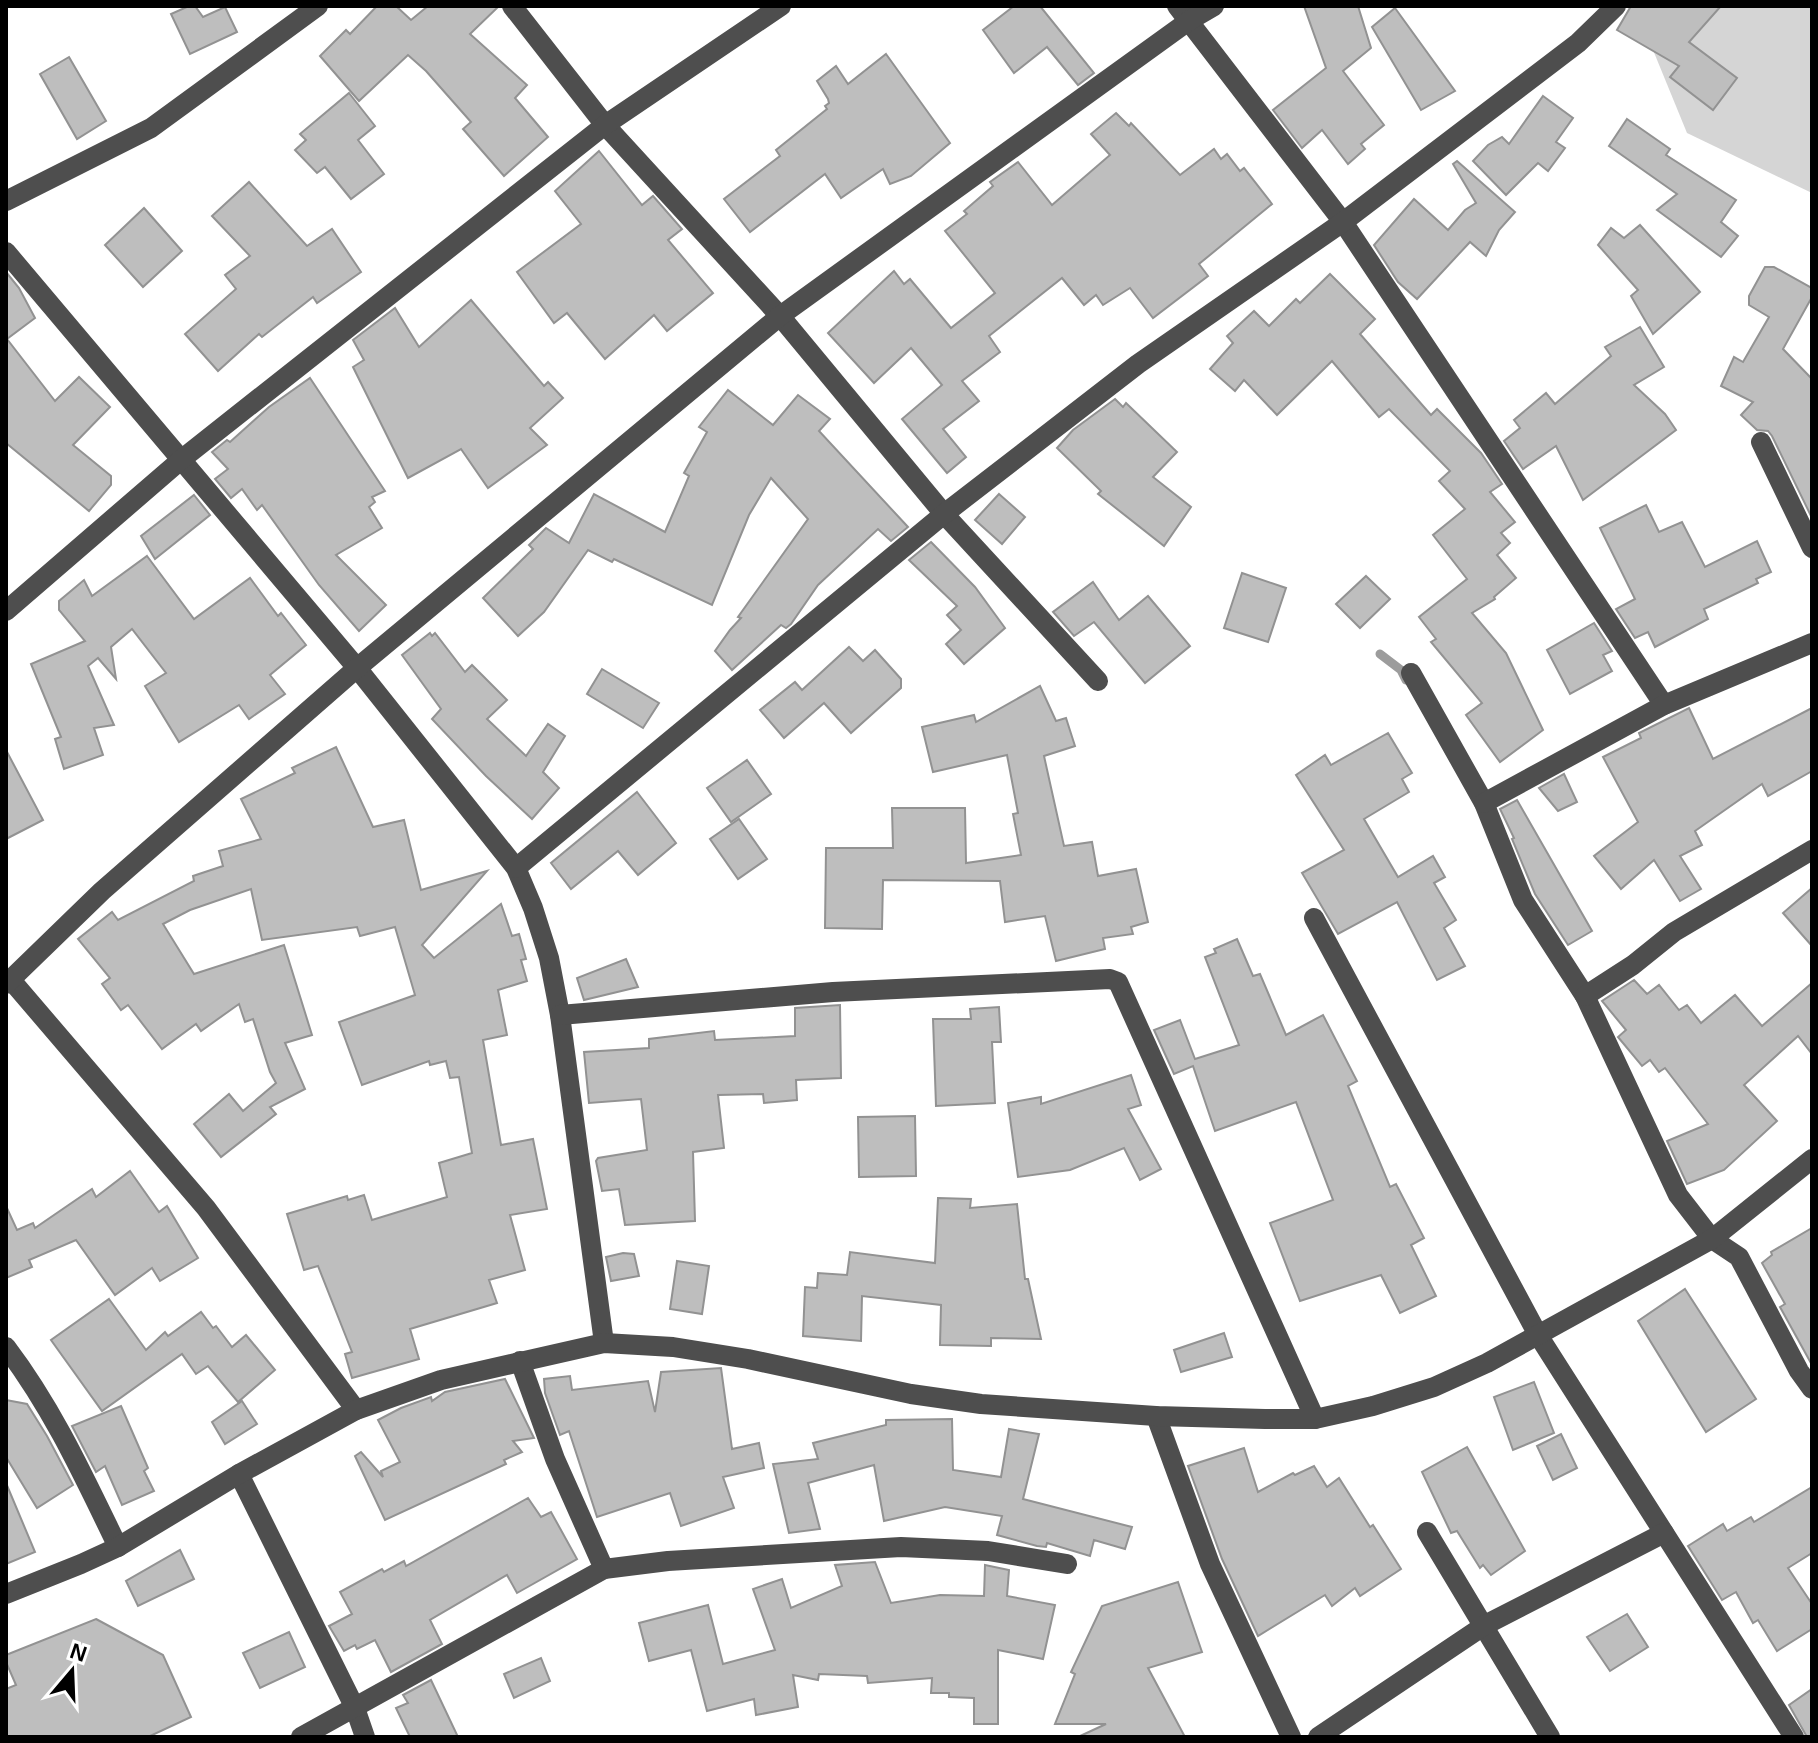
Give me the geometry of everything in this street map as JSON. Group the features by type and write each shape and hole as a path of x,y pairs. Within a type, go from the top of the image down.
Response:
{"street":[{"path":"6,201 151,128 318,6"},
{"path":"512,6 605,125 780,316 944,514 1098,681"},
{"path":"6,611 182,459 605,125 781,6"},
{"path":"356,1410 206,1208 9,982 102,891 357,668 780,316 1184,13 1214,6"},
{"path":"516,868 944,514 1138,364 1343,222 1578,43 1616,6"},
{"path":"1184,13 1343,222 1664,705"},
{"path":"6,252 357,668 516,868 549,958 560,1015 604,1343"},
{"path":"1761,442 1812,548"},
{"path":"1484,803 1664,705 1812,643"},
{"path":"1411,673 1484,803 1523,900 1585,996 1678,1195 1712,1239 1739,1257 1799,1371 1812,1389"},
{"path":"1585,996 1633,965 1674,932 1812,850"},
{"path":"1314,918 1538,1335 1794,1737"},
{"path":"560,1015 833,992 1110,979 1118,982 1315,1419"},
{"path":"6,1594 118,1547 239,1474 356,1410 441,1380 604,1343 673,1347 748,1359 911,1394 981,1404 1156,1416 1315,1419 1373,1406 1434,1387 1487,1363 1712,1239 1812,1159"},
{"path":"6,1347 31,1380 62,1431 118,1547"},
{"path":"520,1361 555,1459 604,1569"},
{"path":"1156,1416 1210,1564 1291,1737"},
{"path":"239,1474 355,1708 365,1737"},
{"path":"1427,1532 1550,1737"},
{"path":"1318,1737 1485,1625 1664,1533"},
{"path":"301,1737 604,1569 668,1561 901,1547 988,1551 1067,1564"}],"shaded area":[{"path":"1635,6 1812,6 1812,193 1687,133"}],"building":[{"path":"195,6 203,17 225,7 237,32 190,54 171,14"},
{"path":"377,6 396,6 411,20 428,6 499,6 470,34 527,85 515,98 548,137 504,176 463,129 471,122 408,55 359,101 320,56 346,30 350,34"},
{"path":"1014,6 1040,6 1094,73 1078,85 1047,47 1014,73 983,30"},
{"path":"1304,6 1358,6 1371,48 1343,71 1384,125 1361,144 1365,149 1348,164 1322,130 1302,148 1273,110 1326,68"},
{"path":"1631,6 1721,6 1689,42 1737,78 1713,110 1670,77 1679,66 1617,30"},
{"path":"1395,8 1455,91 1421,110 1372,27"},
{"path":"886,54 950,143 911,176 890,184 883,169 841,198 825,174 750,232 724,199 780,156 776,150 827,109 828,99 817,81 836,66 848,84"},
{"path":"69,57 106,121 77,139 40,74"},
{"path":"349,93 375,126 358,140 384,174 351,199 325,167 317,173 295,150 306,140 300,134"},
{"path":"1543,96 1573,118 1556,142 1565,148 1548,171 1538,163 1506,195 1473,161 1488,145 1502,137 1509,144"},
{"path":"1116,113 1129,126 1131,123 1180,175 1214,149 1221,159 1227,154 1240,171 1244,168 1272,204 1199,264 1208,276 1153,318 1130,288 1103,305 1096,295 1084,305 1062,278 989,336 1000,352 962,381 979,401 943,429 966,457 947,473 902,419 942,385 911,348 874,383 828,333 894,271 904,284 910,279 951,328 995,293 945,231 967,214 964,211 993,186 990,182 1018,162 1052,205 1110,155 1091,134"},
{"path":"1627,119 1670,149 1666,155 1736,200 1721,222 1738,236 1721,257 1657,210 1677,194 1609,146"},
{"path":"599,151 642,205 653,196 682,229 668,240 713,293 667,331 654,315 605,359 567,313 554,323 517,272 581,224 555,191"},
{"path":"1457,161 1515,212 1499,230 1486,256 1470,242 1417,299 1398,282 1374,245 1414,199 1448,230 1465,210 1476,203 1453,164"},
{"path":"249,182 307,246 332,229 361,272 317,303 313,297 262,337 259,334 218,371 185,334 236,289 225,275 250,256 212,216"},
{"path":"144,208 182,251 143,287 105,245"},
{"path":"1640,225 1700,292 1653,334 1631,296 1638,290 1598,245 1611,228 1624,238"},
{"path":"1765,267 1774,267 1812,288 1812,297 1783,349 1812,379 1812,518 1772,436 1768,431 1757,430 1741,415 1753,402 1721,386 1734,357 1743,362 1769,317 1749,305 1749,296"},
{"path":"6,272 19,288 35,318 7,339 55,401 79,377 110,407 73,445 111,476 111,485 89,511 6,443"},
{"path":"1330,274 1375,319 1360,334 1431,415 1437,409 1481,453 1502,484 1490,492 1515,522 1501,533 1510,543 1497,555 1516,578 1495,599 1472,613 1506,653 1543,730 1500,762 1466,715 1482,703 1431,642 1436,639 1419,617 1467,579 1433,535 1465,509 1439,481 1450,471 1389,409 1379,417 1332,361 1277,415 1244,380 1235,391 1210,369 1233,343 1227,336 1254,311 1269,326 1296,299 1300,303"},
{"path":"471,300 544,386 548,382 563,398 530,428 547,445 488,488 461,449 408,478 353,367 364,360 353,340 395,308 419,347"},
{"path":"1640,327 1664,367 1634,385 1665,414 1676,430 1583,500 1556,446 1523,469 1504,441 1520,428 1514,420 1546,393 1555,404 1611,356 1605,347"},
{"path":"310,378 385,491 372,497 375,502 369,507 382,528 336,555 386,605 359,631 319,585 262,505 257,510 242,489 231,498 215,479 228,469 212,452 227,440 230,442 269,407"},
{"path":"728,390 773,425 798,395 830,419 819,431 908,527 891,541 878,529 818,585 791,624 786,628 781,625 732,670 715,651 808,519 771,478 749,515 712,605 588,550 544,612 518,636 483,598 533,549 529,545 546,528 569,543 594,494 665,532 689,476 684,473 707,432 699,427"},
{"path":"1115,399 1123,407 1126,403 1177,452 1153,477 1191,507 1164,546 1098,494 1101,491 1057,448 1073,430"},
{"path":"999,494 1025,517 1002,544 975,520"},
{"path":"194,495 210,515 155,559 141,536"},
{"path":"1646,505 1659,532 1682,522 1705,567 1757,541 1771,572 1756,579 1758,583 1704,609 1708,619 1655,647 1648,632 1635,638 1616,609 1635,599 1600,528"},
{"path":"931,542 975,587 1005,628 964,664 946,644 961,630 947,615 957,606 909,560"},
{"path":"147,556 194,619 250,578 278,616 281,613 306,645 270,675 285,694 249,719 239,705 179,742 145,686 166,673 132,629 111,647 116,679 98,658 88,666 114,725 94,728 103,755 64,769 55,739 61,737 31,664 85,641 59,610 59,601 84,580 92,596"},
{"path":"1242,573 1286,588 1268,642 1224,628"},
{"path":"1366,576 1390,599 1360,628 1336,604"},
{"path":"1093,582 1119,620 1148,596 1190,646 1145,683 1094,622 1074,636 1053,612"},
{"path":"1594,623 1612,651 1603,655 1612,671 1570,694 1547,650"},
{"path":"430,633 432,636 435,633 465,672 472,665 507,700 487,719 526,756 548,724 565,736 543,772 559,788 532,819 432,719 441,709 402,655"},
{"path":"849,647 863,661 875,650 901,679 901,688 851,733 824,703 784,738 760,710 795,682 802,690"},
{"path":"602,669 659,703 643,728 587,694"},
{"path":"1040,686 1056,721 1066,718 1075,746 1044,756 1064,846 1092,842 1098,876 1136,869 1148,922 1131,927 1133,934 1103,938 1105,949 1056,961 1045,916 1005,922 1000,881 883,880 882,929 825,928 826,848 893,848 892,808 965,808 966,863 1021,855 1013,814 1018,813 1007,755 933,772 922,727 974,715 976,722"},
{"path":"1689,708 1713,759 1812,708 1812,771 1768,796 1762,784 1695,831 1702,845 1680,856 1701,889 1680,901 1654,860 1621,889 1594,856 1638,822 1603,757 1641,738 1639,733"},
{"path":"1388,733 1412,773 1402,779 1409,792 1364,819 1398,877 1433,856 1445,877 1434,883 1456,920 1444,928 1465,966 1437,980 1397,902 1338,934 1302,873 1344,850 1296,775 1325,755 1331,765"},
{"path":"336,747 373,827 404,820 421,890 487,871 422,945 434,958 501,904 512,936 519,934 526,959 521,960 527,981 498,990 507,1035 483,1040 501,1145 533,1139 547,1209 510,1215 525,1270 489,1280 497,1303 410,1329 419,1359 352,1378 345,1354 352,1352 318,1266 304,1270 287,1214 347,1196 348,1200 364,1195 372,1220 447,1197 439,1163 472,1153 459,1077 450,1078 446,1061 430,1065 429,1061 362,1085 339,1022 415,995 395,927 360,936 357,927 262,940 251,889 190,910 163,924 194,974 284,945 312,1035 285,1043 305,1089 270,1107 276,1114 221,1157 194,1124 229,1094 243,1111 276,1083 253,1019 245,1022 239,1004 201,1031 196,1024 162,1049 128,1005 121,1010 102,984 110,978 78,939 112,912 118,920 194,881 193,876 223,866 219,851 261,839 241,799 295,773 292,768"},
{"path":"6,750 43,820 6,839"},
{"path":"747,760 771,794 731,822 707,788"},
{"path":"1564,774 1577,802 1558,811 1539,788"},
{"path":"637,792 676,843 638,875 618,851 571,889 551,863"},
{"path":"1517,800 1592,931 1568,945 1535,894 1500,809"},
{"path":"739,819 767,859 738,879 710,839"},
{"path":"1812,888 1812,946 1783,913"},
{"path":"1237,939 1253,976 1260,974 1286,1035 1323,1015 1357,1081 1348,1086 1390,1187 1396,1184 1424,1238 1411,1245 1436,1296 1400,1313 1381,1275 1300,1301 1270,1223 1333,1200 1296,1102 1215,1131 1193,1066 1174,1074 1154,1030 1180,1020 1195,1059 1239,1045 1205,957 1216,953 1214,949"},
{"path":"626,959 638,987 584,1000 577,978"},
{"path":"1634,980 1647,994 1659,985 1679,1010 1687,1005 1701,1023 1735,995 1762,1026 1812,983 1812,1054 1798,1036 1744,1085 1777,1121 1724,1170 1687,1184 1667,1141 1708,1124 1665,1068 1659,1072 1650,1060 1642,1066 1618,1037 1626,1030 1602,1001"},
{"path":"840,1005 841,1078 796,1080 797,1100 764,1103 763,1094 718,1095 724,1148 693,1152 695,1221 625,1225 619,1189 602,1191 596,1161 598,1158 647,1150 641,1099 589,1103 584,1052 649,1048 649,1039 714,1031 715,1040 795,1036 795,1008"},
{"path":"999,1007 1001,1042 992,1042 995,1103 936,1106 933,1019 971,1019 970,1009"},
{"path":"1131,1075 1141,1105 1128,1109 1161,1169 1140,1180 1124,1148 1070,1170 1018,1177 1008,1103 1041,1097 1041,1104"},
{"path":"915,1116 916,1176 859,1177 858,1117"},
{"path":"130,1171 159,1212 167,1206 198,1258 160,1281 152,1268 115,1295 76,1240 29,1260 32,1267 6,1278 6,1206 17,1230 33,1223 35,1228 92,1189 96,1197"},
{"path":"938,1198 971,1199 970,1208 1017,1204 1025,1279 1028,1279 1041,1339 991,1338 991,1346 940,1345 941,1305 862,1296 861,1341 803,1336 805,1287 817,1288 818,1273 847,1275 850,1252 935,1263"},
{"path":"1812,1228 1812,1365 1780,1307 1785,1304 1762,1263 1772,1255 1771,1252"},
{"path":"634,1254 639,1276 611,1281 606,1257"},
{"path":"677,1261 709,1266 702,1314 670,1309"},
{"path":"1685,1289 1756,1399 1706,1432 1638,1321"},
{"path":"109,1299 146,1350 165,1332 168,1336 201,1312 232,1347 246,1335 275,1370 238,1402 208,1366 196,1374 182,1354 102,1411 51,1340"},
{"path":"1224,1333 1232,1357 1181,1372 1174,1350"},
{"path":"721,1368 732,1449 759,1443 764,1468 723,1477 734,1508 681,1526 670,1493 597,1517 569,1431 560,1435 545,1393 544,1379 570,1376 572,1390 648,1381 655,1412 661,1372"},
{"path":"505,1379 534,1438 513,1441 522,1452 504,1460 506,1464 385,1520 355,1456 361,1452 383,1477 381,1471 400,1462 378,1420 431,1397 432,1401 445,1392"},
{"path":"1534,1382 1554,1433 1513,1450 1494,1397"},
{"path":"6,1400 27,1404 73,1485 37,1508 6,1457"},
{"path":"242,1401 257,1424 225,1444 212,1422"},
{"path":"121,1406 148,1468 144,1471 154,1491 122,1505 105,1466 96,1472 72,1426"},
{"path":"952,1419 953,1470 1001,1477 1009,1429 1039,1434 1023,1499 1132,1527 1125,1549 1094,1540 1090,1556 1047,1543 1046,1547 1037,1546 997,1535 1002,1516 945,1507 884,1521 874,1465 808,1483 820,1529 789,1533 773,1464 818,1459 813,1443 886,1425 886,1420"},
{"path":"1561,1434 1577,1468 1553,1480 1537,1446"},
{"path":"1467,1447 1525,1551 1491,1575 1483,1565 1480,1568 1457,1531 1451,1533 1422,1472"},
{"path":"1244,1448 1258,1492 1293,1473 1295,1475 1314,1466 1327,1487 1339,1478 1401,1569 1360,1596 1355,1588 1332,1606 1325,1595 1258,1636 1222,1559 1188,1466"},
{"path":"6,1483 35,1552 6,1564"},
{"path":"1812,1487 1812,1553 1788,1568 1812,1604 1812,1629 1777,1651 1758,1620 1753,1623 1736,1592 1722,1600 1688,1546 1723,1524 1727,1531 1751,1517 1754,1522"},
{"path":"528,1498 541,1517 551,1512 577,1559 517,1593 507,1575 430,1620 442,1644 391,1672 375,1640 357,1649 355,1645 344,1651 329,1626 352,1614 340,1592 382,1569 384,1572 404,1561 406,1566"},
{"path":"180,1550 194,1579 138,1606 126,1581"},
{"path":"875,1562 891,1603 940,1595 984,1596 985,1565 1009,1570 1007,1596 1055,1605 1043,1659 998,1650 998,1724 974,1724 974,1698 931,1693 932,1678 868,1683 867,1676 819,1674 818,1680 793,1675 798,1707 756,1715 754,1699 707,1711 691,1650 649,1661 639,1623 708,1605 723,1664 775,1650 753,1589 782,1579 791,1608 842,1586 835,1565"},
{"path":"1178,1582 1202,1652 1148,1668 1185,1737 1078,1737 1106,1724 1055,1724 1075,1674 1071,1672 1102,1606"},
{"path":"1627,1614 1648,1647 1610,1671 1587,1637"},
{"path":"96,1619 163,1655 191,1717 148,1737 6,1737 6,1689 16,1685 6,1655"},
{"path":"289,1632 305,1667 260,1688 243,1653"},
{"path":"541,1658 550,1681 514,1698 504,1674"},
{"path":"431,1680 458,1737 410,1737 396,1708 408,1703 403,1695"},
{"path":"1812,1689 1812,1737 1807,1737 1789,1705"}],"waterway":[{"path":"1380,654 1401,670 1406,680"}]}
